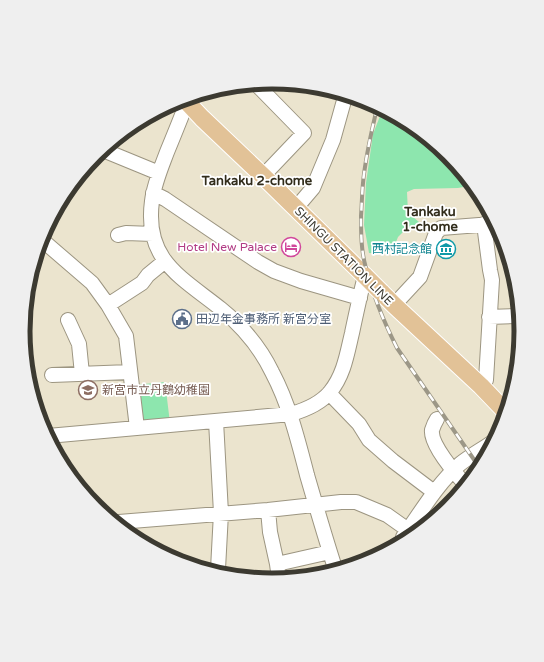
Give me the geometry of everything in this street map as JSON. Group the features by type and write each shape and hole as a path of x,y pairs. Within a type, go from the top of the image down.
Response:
{"main road":[{"name":"SHINGU STATION LINE","path":"189,104 202,118 394,305 481,386 502,407"}],"street":[{"path":"262,90 304,133 263,176"},
{"path":"296,208 314,188 333,140 344,100"},
{"path":"184,105 153,193 151,218 153,234 160,254 170,268 183,280 221,309 247,334 260,351 272,372 291,414 334,565"},
{"path":"109,152 159,173"},
{"path":"153,193 165,199 258,262 274,271 301,281 360,298"},
{"path":"394,305 420,277 436,233 441,228 489,224 490,270 492,280 486,380 481,386"},
{"path":"118,236 126,233 153,234"},
{"path":"46,243 92,282 108,305 126,336 137,428"},
{"path":"108,305 142,282 165,261"},
{"path":"55,439 137,428 291,414 306,410 322,400 339,379 345,365 365,276"},
{"path":"489,317 513,316"},
{"path":"68,320 79,344 82,374"},
{"path":"52,376 130,372"},
{"path":"329,393 359,424 369,440 434,492"},
{"path":"437,419 432,431 435,442 453,471 462,481"},
{"path":"216,421 221,513 218,567"},
{"path":"409,530 434,492 453,471 484,448"},
{"path":"123,522 356,502 388,515 406,532"},
{"path":"268,510 270,532 278,573"},
{"path":"277,564 330,552"}],"green space":[{"path":"381,115 393,121 432,149 454,171 466,187 414,189 407,192 408,213 419,222 417,229 406,229 398,237 394,247 381,254 369,253 364,225 366,183 373,134"},
{"path":"165,382 170,423 138,426 134,385"}],"railway":[{"path":"376,113 365,165 363,184 361,235 364,262 379,309 397,348 475,462"}],"place":[{"name":"Hotel New Palace","path":"291,247"},
{"name":"西村記念館","path":"446,249"},
{"name":"田辺年金事務所 新宮分室","path":"182,319"},
{"name":"新宮市立丹鶴幼稚園","path":"88,390"}],"district":[{"name":"Tankaku 2-chome","path":"257,180"},
{"name":"Tankaku 1-chome","path":"430,218"}]}
